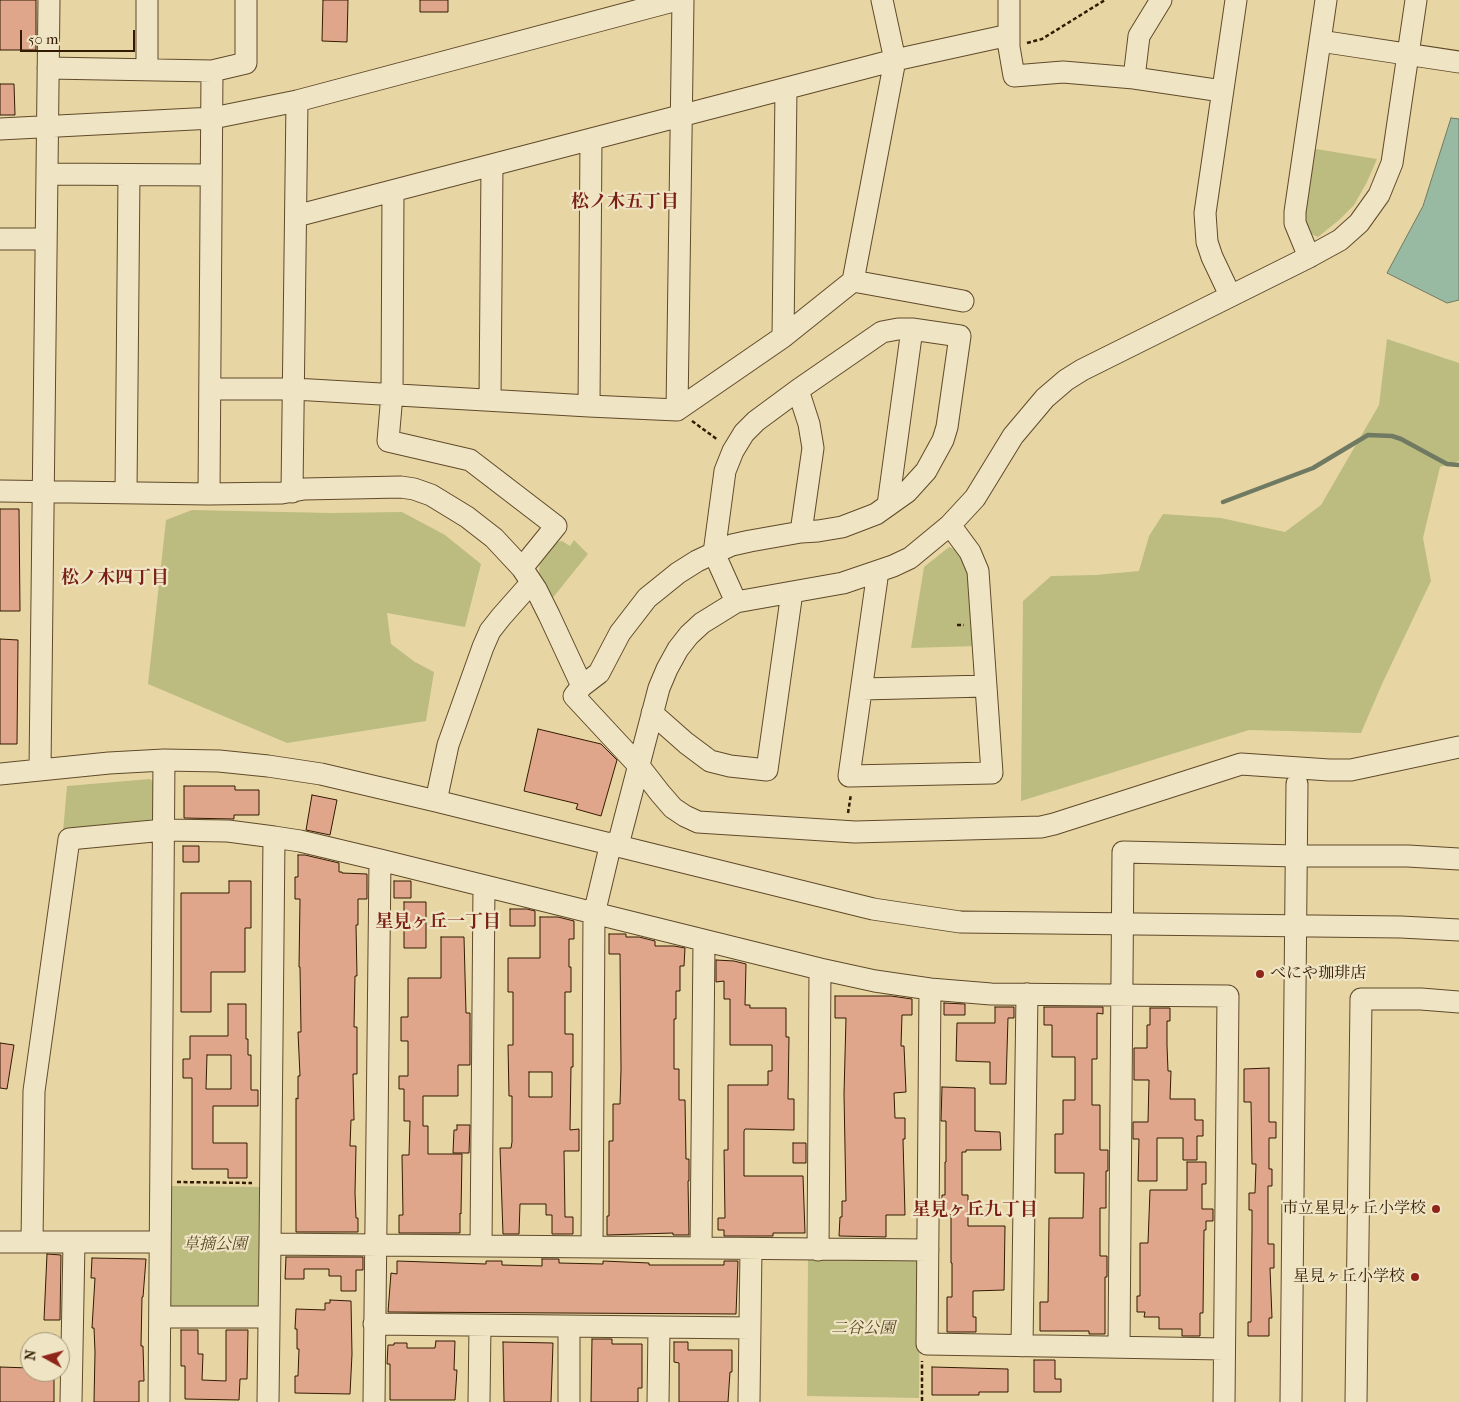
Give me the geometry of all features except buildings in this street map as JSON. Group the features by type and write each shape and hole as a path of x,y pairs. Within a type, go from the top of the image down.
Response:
{"street":[{"path":"40,770 49,0"},
{"path":"146,69 147,0"},
{"path":"48,68 212,70 246,63 246,0"},
{"path":"0,129 213,118 297,100 677,0"},
{"path":"677,410 683,0"},
{"path":"210,389 294,389 677,410 783,337 853,281 896,60 882,0"},
{"path":"1009,0 1009,41 1014,76 1063,72 1134,78 1222,91"},
{"path":"1134,78 1139,36 1161,0"},
{"path":"1230,296 1212,257 1205,227 1206,202 1236,0"},
{"path":"1309,257 1295,223 1295,212 1326,0"},
{"path":"592,1246 594,914 639,766 652,713 667,669 689,635 702,623 736,602 843,584 910,558 950,525 974,498 1013,436 1030,414 1066,380 1082,370 1309,257 1340,240 1350,232 1365,216 1379,195 1389,170 1395,148 1416,0"},
{"path":"296,216 896,60 1009,41"},
{"path":"1320,42 1459,62"},
{"path":"209,494 212,70"},
{"path":"783,337 786,89"},
{"path":"292,492 297,100"},
{"path":"589,406 591,139"},
{"path":"490,400 492,165"},
{"path":"47,174 211,175"},
{"path":"126,492 129,175"},
{"path":"393,192 392,394 388,440 470,460 563,531 527,576 490,631 448,745 436,801"},
{"path":"0,239 46,239"},
{"path":"853,281 963,301"},
{"path":"888,505 912,329"},
{"path":"736,602 714,553 726,471 733,451 744,433 756,421 798,390 882,332 912,329 960,336 947,427 943,440 926,471 907,492 876,514 842,527 741,543 714,553 697,561 678,573 647,598 620,633 599,673 582,686 574,696 639,766 673,808 698,822 855,832 1041,827 1241,764 1351,770 1459,747"},
{"path":"798,390 810,429 813,448 801,532"},
{"path":"0,491 209,494 292,492 304,489 401,487 414,489 431,495 467,517 494,538 527,576 549,615 582,686"},
{"path":"878,571 848,776 992,774 978,571 970,552 950,525"},
{"path":"652,713 686,744 710,761 730,766 767,770 792,592"},
{"path":"862,689 986,686"},
{"path":"159,1402 164,760"},
{"path":"0,774 109,762 164,760 218,761 321,774 614,844 873,909 960,922 1295,925 1459,930"},
{"path":"1291,1402 1297,784"},
{"path":"32,1242 34,1091 69,839 164,830 228,832 274,837 300,841 380,860 704,941 875,981 930,989 991,994 1228,996 1224,1402"},
{"path":"268,1402 274,837"},
{"path":"1119,1347 1123,852 1296,856 1408,856 1459,859"},
{"path":"374,1402 380,860"},
{"path":"481,1246 484,886"},
{"path":"701,1248 704,941"},
{"path":"818,1250 820,969"},
{"path":"930,989 927,1344 1224,1349"},
{"path":"1022,1346 1027,994"},
{"path":"1356,1402 1361,999 1421,999 1459,1002"},
{"path":"0,1242 160,1242"},
{"path":"71,1402 74,1242"},
{"path":"270,1244 928,1250"},
{"path":"749,1402 751,1249"},
{"path":"160,1317 269,1318"},
{"path":"374,1324 750,1328"},
{"path":"479,1402 480,1326"},
{"path":"569,1327 569,1402"},
{"path":"658,1402 659,1328"}],"path":[{"path":"1009,41 1042,39 1105,0"},
{"path":"677,410 733,451"},
{"path":"847,819 853,776"},
{"path":"161,1182 271,1183"},
{"path":"922,1401 922,1352 927,1344"}],"green space":[{"path":"1310,148 1377,159 1354,205 1318,237 1307,232 1302,208"},
{"path":"1387,339 1459,363 1459,461 1440,467 1423,538 1431,581 1361,733 1249,730 1021,801 1023,601 1051,576 1139,571 1149,536 1163,514 1221,518 1285,532 1321,505 1379,405"},
{"path":"192,510 331,513 402,512 445,535 481,564 465,627 387,613 391,644 415,662 434,672 426,721 287,743 148,684 166,520"},
{"path":"574,540 588,554 551,600 539,573 540,558 552,543 562,541 570,546"},
{"path":"949,547 962,552 974,573 977,646 911,648 924,567"},
{"path":"150,779 157,784 153,824 63,832 67,786"},
{"name":"草摘公園","path":"169,1186 262,1187 262,1303 257,1308 171,1310 168,1303"},
{"name":"二谷公園","path":"808,1257 916,1258 920,1262 919,1398 807,1396"}],"shaded area":[{"path":"1451,118 1459,119 1459,300 1447,303 1387,273 1423,206"}],"waterway":[{"path":"1223,502 1313,468 1368,435 1392,436 1447,464 1459,465"}],"place":[{"name":"べにや珈琲店","path":"1260,974"},
{"name":"市立星見ヶ丘小学校","path":"1436,1209"},
{"name":"星見ヶ丘小学校","path":"1415,1277"}],"district":[{"name":"松ノ木五丁目","path":"625,203"},
{"name":"松ノ木四丁目","path":"115,579"},
{"name":"星見ヶ丘一丁目","path":"438,923"},
{"name":"星見ヶ丘九丁目","path":"975,1211"}]}
